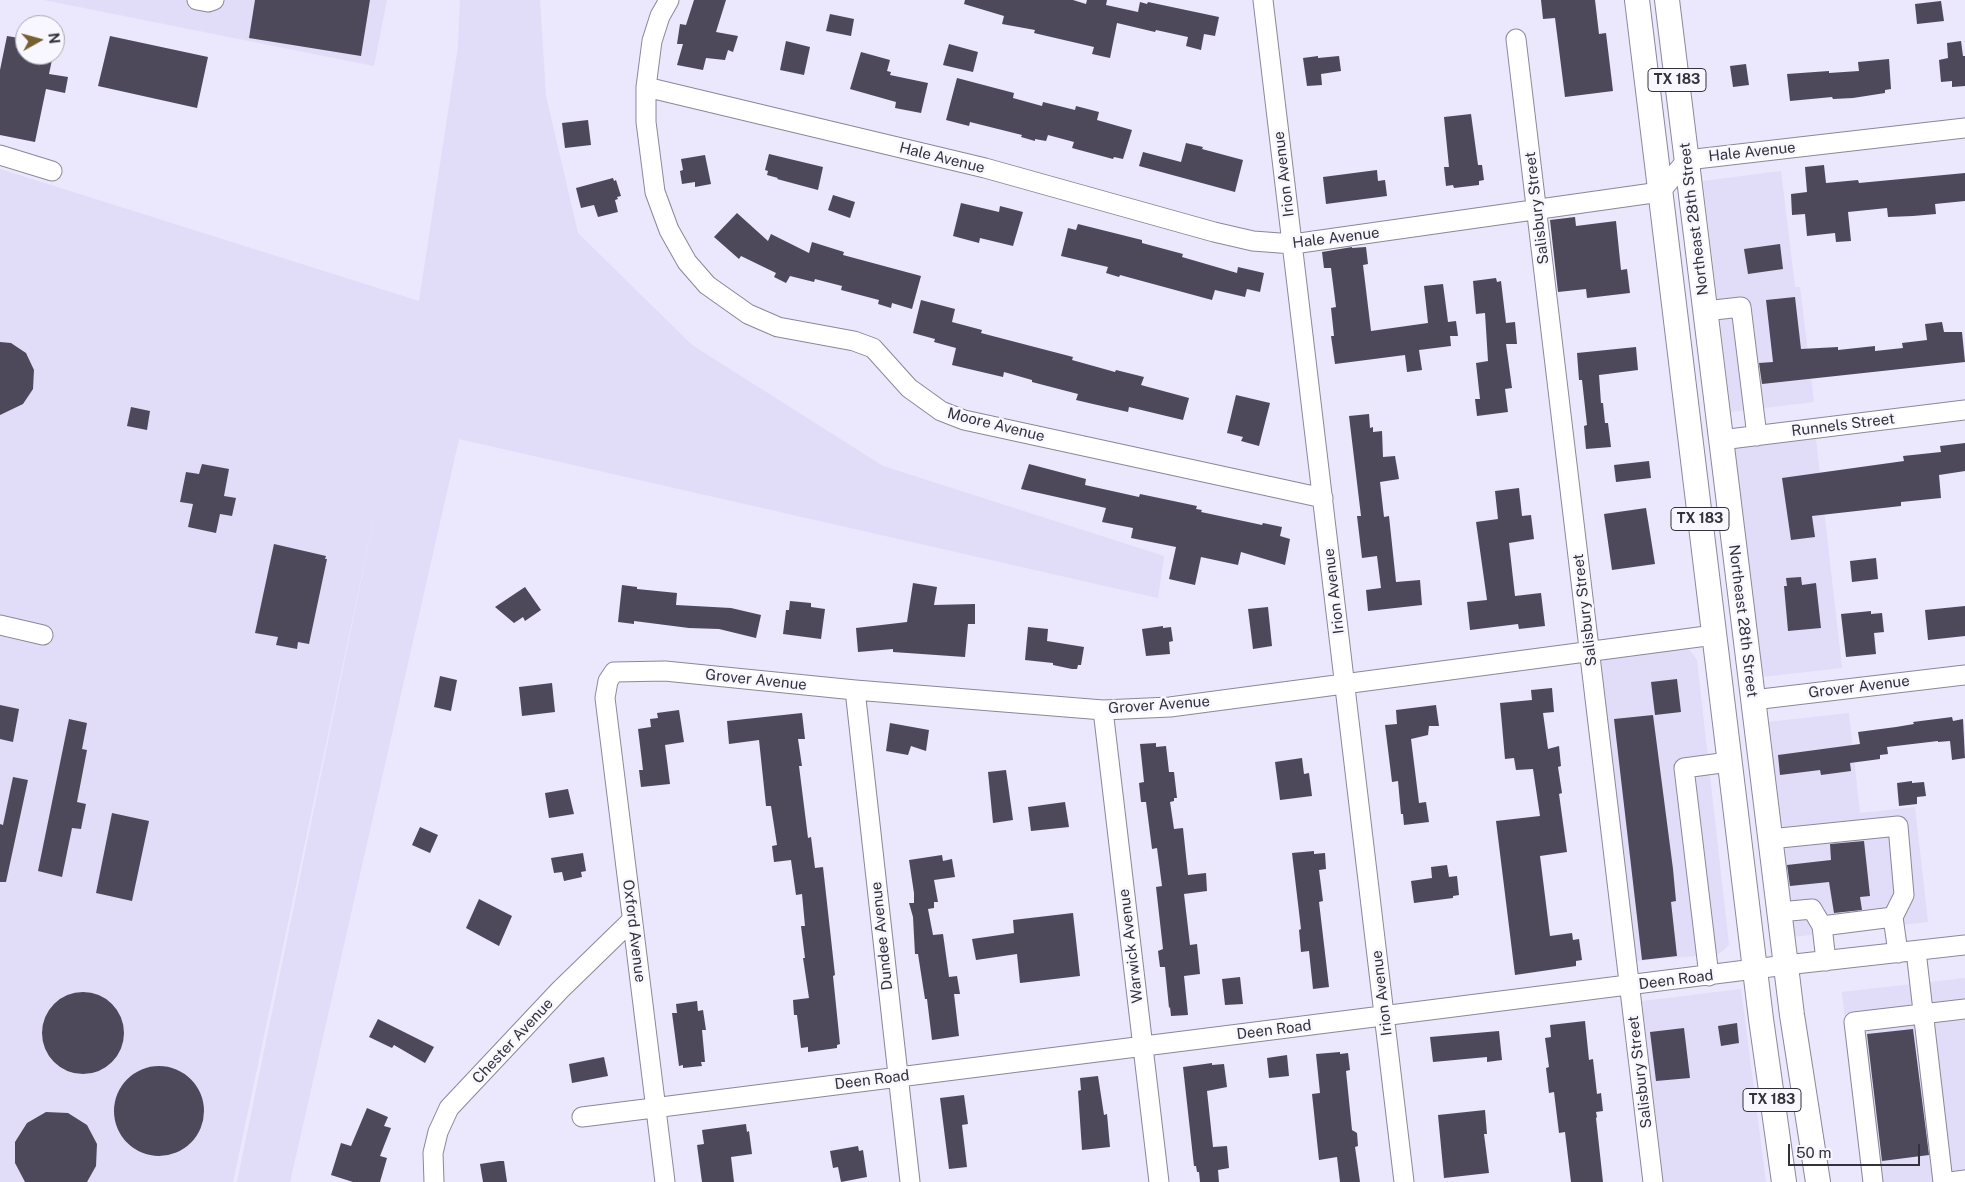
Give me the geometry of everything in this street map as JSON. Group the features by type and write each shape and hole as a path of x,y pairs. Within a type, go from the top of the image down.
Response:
{"main road":[{"name":"Northeast 28th Street","path":"1637,0 1729,762 1784,1182"},
{"path":"1656,0 1675,64"},
{"name":"Northeast 28th Street","path":"1667,0 1779,912 1818,1182"}],"street":[{"path":"197,0 208,2 214,0"},
{"name":"Moore Avenue","path":"669,0 660,16 652,41 646,87 646,122 655,192 669,230 687,262 707,285 748,314 778,327 854,341 873,348 909,388 941,411 964,420 1323,498"},
{"name":"Irion Avenue","path":"1261,1 1323,498 1404,1182"},
{"name":"Salisbury Street","path":"1516,39 1654,1182"},
{"name":"Hale Avenue","path":"646,87 984,168 1214,232 1253,241 1292,244 1660,192 1687,160 1965,128"},
{"path":"0,155 52,172"},
{"path":"1705,311 1741,306 1757,436"},
{"name":"Runnels Street","path":"1721,440 1965,410"},
{"path":"0,625 43,635"},
{"name":"Grover Avenue","path":"608,681 614,672 665,671 855,690 1103,710 1170,707 1714,635"},
{"name":"Grover Avenue","path":"1753,700 1965,675"},
{"name":"Oxford Avenue","path":"608,681 605,698 665,1182"},
{"name":"Dundee Avenue","path":"855,690 910,1182"},
{"name":"Warwick Avenue","path":"1103,710 1159,1182"},
{"path":"1709,976 1684,768 1729,762"},
{"path":"1770,839 1898,826 1904,895 1893,918 1907,952 1923,1014 1942,1182"},
{"path":"1779,912 1812,909 1822,926 1826,961"},
{"path":"1822,926 1893,918"},
{"name":"Chester Avenue","path":"434,1182 434,1153 438,1132 449,1108 560,990 632,920"},
{"name":"Deen Road","path":"582,1117 1965,945"},
{"path":"1873,1182 1854,1022 1965,1009"},
{"path":"1950,1182 1965,1180"}],"shaded area":[{"path":"44,0 387,0 374,66"},
{"path":"460,0 540,0 546,96 578,233 692,345 883,466 1164,556 1158,598 459,439 290,1182 237,1182 379,494 233,1182 0,1182 0,169 419,301 458,47"},
{"path":"1781,171 1795,287 1800,287 1814,402 1731,412 1703,181"},
{"path":"1816,439 1842,668 1761,677 1734,448"},
{"path":"1688,648 1697,660 1729,945 1719,954 1636,961 1597,668 1603,657"},
{"path":"1849,713 1860,813 1915,807 1928,922 1792,937 1768,722"},
{"path":"1965,978 1965,1182 1862,1182 1842,992"},
{"path":"1741,989 1766,1182 1663,1182 1642,1001"}],"building":[{"path":"255,0 370,0 361,56 249,38"},
{"path":"694,0 726,0 716,32 738,36 733,52 728,50 725,60 706,58 703,70 677,65 683,44 677,44 680,24 686,25"},
{"path":"965,0 1073,0 1086,4 1087,0 1107,0 1106,5 1138,12 1140,2 1147,4 1148,2 1219,17 1215,36 1204,34 1201,50 1186,46 1188,37 1117,23 1110,58 1092,54 1094,47 1034,33 1035,30 1002,24 1004,16 964,4"},
{"path":"1541,0 1595,0 1599,34 1606,33 1613,91 1565,97 1555,18 1543,19"},
{"path":"1941,1 1944,21 1917,24 1915,4"},
{"path":"830,14 854,19 851,36 826,31"},
{"path":"7,36 15,37 15,65 51,65 49,74 68,77 65,93 46,89 35,142 0,135 0,70"},
{"path":"110,36 208,57 197,108 98,86"},
{"path":"786,41 810,47 804,75 780,70"},
{"path":"1961,41 1963,56 1965,56 1965,86 1952,87 1952,81 1941,82 1939,60 1948,58 1947,43"},
{"path":"949,44 978,52 973,72 943,65"},
{"path":"861,52 890,60 887,71 891,72 890,75 928,83 921,113 895,108 896,102 850,89"},
{"path":"1318,56 1318,58 1339,56 1341,71 1321,74 1322,85 1307,86 1303,58"},
{"path":"1889,59 1891,89 1885,90 1885,93 1853,98 1833,99 1832,97 1790,101 1787,74 1859,71 1858,62"},
{"path":"1746,64 1749,85 1733,87 1730,66"},
{"path":"957,78 1014,93 1013,98 1042,106 1043,102 1075,110 1076,106 1099,112 1097,120 1132,130 1123,159 1114,157 1113,159 1072,148 1074,142 1048,135 1046,141 1035,139 1035,141 1021,137 1022,135 970,122 969,126 946,120"},
{"path":"1471,114 1478,165 1482,165 1484,180 1479,181 1479,185 1454,188 1453,185 1446,186 1444,167 1449,167 1444,117"},
{"path":"588,120 591,145 565,148 562,123"},
{"path":"1186,143 1243,160 1235,192 1139,166 1143,152 1181,162"},
{"path":"769,154 823,167 818,190 767,175 768,171 765,170"},
{"path":"705,155 711,184 695,187 695,182 682,184 680,171 683,170 681,159"},
{"path":"1824,165 1826,183 1858,180 1859,183 1965,173 1965,201 1935,204 1936,214 1888,217 1887,208 1848,212 1851,241 1836,242 1835,233 1807,236 1805,214 1792,215 1791,194 1807,192 1805,167"},
{"path":"1377,170 1378,181 1385,180 1387,196 1326,204 1323,177"},
{"path":"613,178 614,181 616,180 621,196 615,200 618,212 598,217 594,205 581,208 576,188"},
{"path":"833,195 855,202 850,218 828,210"},
{"path":"961,203 999,212 1000,206 1023,212 1013,246 980,238 979,243 953,236"},
{"path":"737,213 768,241 771,234 809,253 812,242 844,252 843,255 921,276 912,309 892,303 891,308 878,304 879,300 841,290 842,286 815,279 814,282 790,276 786,283 774,277 776,273 741,256 739,259 714,237"},
{"path":"1575,217 1576,226 1616,221 1621,270 1627,269 1630,293 1587,298 1586,289 1558,292 1550,220"},
{"path":"1078,224 1142,240 1142,243 1183,254 1182,257 1237,273 1238,267 1264,273 1260,292 1247,289 1245,297 1215,290 1212,300 1120,275 1119,277 1106,273 1108,267 1061,256 1068,228 1076,230"},
{"path":"1780,244 1783,269 1748,274 1744,249"},
{"path":"1352,247 1366,247 1368,264 1363,265 1371,331 1428,323 1424,286 1443,284 1448,322 1456,321 1458,336 1450,336 1451,346 1419,350 1422,370 1407,372 1405,355 1335,364 1331,336 1334,336 1331,308 1336,307 1331,268 1324,268 1322,252"},
{"path":"1496,278 1497,282 1501,281 1506,323 1515,322 1517,344 1506,344 1512,388 1505,389 1508,412 1477,416 1475,399 1480,399 1476,363 1488,361 1485,313 1476,314 1473,281"},
{"path":"1795,297 1801,349 1838,347 1838,350 1875,346 1875,351 1903,348 1902,343 1927,340 1925,324 1942,322 1944,332 1962,332 1965,362 1762,384 1759,363 1773,362 1766,300"},
{"path":"921,300 955,309 952,322 982,330 981,333 1073,357 1072,360 1115,372 1116,370 1144,377 1141,385 1189,398 1183,420 1129,407 1128,412 1076,400 1078,394 1032,382 1032,380 1004,372 1003,377 952,365 956,348 934,342 935,339 913,333"},
{"path":"0,342 11,343 26,353 34,370 33,389 23,404 0,415"},
{"path":"1636,347 1638,370 1599,375 1601,403 1603,403 1605,423 1608,423 1611,447 1586,449 1584,426 1587,425 1582,380 1579,380 1577,353"},
{"path":"1236,395 1270,403 1259,446 1241,441 1243,437 1227,433"},
{"path":"131,407 150,411 147,430 127,426"},
{"path":"1369,414 1370,428 1373,427 1373,432 1382,431 1383,457 1395,456 1399,479 1380,482 1384,517 1389,516 1396,582 1420,580 1422,605 1368,611 1366,590 1381,588 1377,556 1362,558 1357,516 1361,516 1349,416"},
{"path":"1965,443 1965,471 1939,475 1941,498 1901,502 1901,506 1812,516 1815,537 1791,540 1782,478 1904,461 1903,456 1941,452 1940,446"},
{"path":"1649,461 1651,478 1616,482 1614,465"},
{"path":"202,464 229,469 224,496 236,498 232,516 220,514 216,533 188,527 193,504 180,502 186,472 199,474"},
{"path":"1029,464 1086,479 1085,485 1139,497 1140,494 1197,506 1196,509 1202,510 1201,512 1262,525 1263,523 1282,527 1280,536 1290,539 1285,565 1241,552 1238,565 1201,557 1195,585 1169,579 1176,547 1131,538 1133,528 1102,522 1106,508 1021,489"},
{"path":"1519,488 1522,516 1531,515 1534,539 1509,543 1515,596 1541,593 1545,626 1519,629 1518,624 1470,630 1467,602 1487,600 1476,522 1498,519 1495,491"},
{"path":"1646,508 1655,564 1612,570 1604,514"},
{"path":"274,544 326,556 325,559 327,559 309,644 298,642 297,649 276,645 278,637 255,633"},
{"path":"1876,558 1878,579 1852,582 1850,561"},
{"path":"1801,577 1802,585 1816,583 1821,628 1788,631 1784,586 1787,586 1786,578"},
{"path":"913,583 937,587 934,605 975,604 975,624 968,624 965,657 893,652 893,649 858,652 856,628 907,622"},
{"path":"622,585 637,587 637,589 677,593 676,605 731,608 761,615 756,638 719,629 689,628 634,621 634,624 618,622"},
{"path":"525,587 541,610 525,621 523,617 514,623 495,607"},
{"path":"790,601 811,603 811,607 825,609 821,639 783,634 786,610 789,610"},
{"path":"1965,606 1965,636 1928,640 1925,610"},
{"path":"1268,607 1272,646 1253,649 1248,609"},
{"path":"1871,611 1871,614 1882,613 1884,632 1874,633 1876,654 1846,657 1841,614"},
{"path":"1163,626 1163,628 1171,627 1173,641 1169,642 1170,654 1146,656 1142,629"},
{"path":"1028,627 1048,629 1047,641 1084,647 1081,665 1078,665 1077,669 1072,669 1053,665 1053,663 1025,660"},
{"path":"440,676 457,680 451,711 434,707"},
{"path":"1677,679 1681,712 1655,715 1651,682"},
{"path":"552,683 555,712 522,716 519,687"},
{"path":"1552,688 1554,712 1543,713 1548,749 1559,746 1561,766 1558,767 1562,793 1559,794 1567,852 1540,856 1550,936 1572,933 1573,940 1579,939 1582,960 1576,961 1576,966 1515,975 1496,821 1540,816 1533,769 1516,770 1514,758 1505,759 1500,703 1532,700 1531,690"},
{"path":"0,705 19,709 13,742 0,739"},
{"path":"1436,705 1439,726 1429,726 1428,735 1411,739 1419,803 1426,802 1429,822 1404,825 1398,781 1392,782 1385,725 1397,724 1396,710"},
{"path":"679,710 684,742 665,745 670,784 641,787 639,770 643,770 638,729 651,727 650,719 658,718 657,713"},
{"path":"802,713 805,739 798,739 802,766 799,766 808,838 811,837 815,868 823,867 835,975 833,976 840,1044 837,1045 837,1048 808,1052 808,1047 801,1048 793,1000 809,998 803,958 805,958 801,926 805,926 802,894 796,895 791,860 774,862 772,846 777,845 771,806 766,806 759,740 729,744 727,721"},
{"path":"1653,715 1673,869 1676,901 1671,902 1677,956 1642,960 1614,719"},
{"path":"1952,717 1953,721 1963,719 1965,758 1952,760 1950,741 1938,741 1887,747 1888,754 1880,755 1880,759 1850,763 1851,771 1821,775 1820,770 1780,775 1778,755 1860,744 1858,732"},
{"path":"69,719 87,723 82,749 87,750 77,802 86,804 81,829 72,828 62,877 38,871"},
{"path":"890,723 929,730 926,751 911,746 908,755 886,751"},
{"path":"1156,743 1156,747 1166,746 1169,772 1174,772 1177,798 1170,802 1174,829 1183,828 1188,875 1206,873 1207,891 1184,894 1190,945 1197,944 1200,974 1184,976 1188,1015 1171,1016 1165,967 1160,967 1158,951 1163,949 1156,887 1162,886 1157,848 1152,849 1146,802 1141,802 1139,783 1144,782 1140,744"},
{"path":"1302,758 1304,774 1309,773 1312,796 1280,800 1275,762"},
{"path":"1006,770 1013,820 993,823 988,772"},
{"path":"13,777 28,780 6,882 0,882 0,824 3,825"},
{"path":"1912,781 1912,783 1924,782 1926,796 1917,797 1917,804 1899,806 1897,783"},
{"path":"568,789 574,814 549,818 545,793"},
{"path":"1065,802 1069,827 1031,831 1028,807"},
{"path":"112,813 149,821 132,901 96,893"},
{"path":"420,827 438,835 430,853 412,845"},
{"path":"1864,841 1870,896 1860,897 1862,910 1834,913 1829,882 1790,886 1787,865 1831,860 1830,844"},
{"path":"1314,851 1314,854 1325,853 1326,869 1319,870 1323,901 1319,902 1329,987 1313,989 1309,951 1301,952 1299,930 1301,929 1292,853"},
{"path":"583,853 586,871 581,872 582,877 564,881 562,872 554,873 551,858"},
{"path":"942,855 943,861 952,859 955,877 934,880 938,902 934,902 934,908 928,909 933,935 943,934 949,977 957,976 960,994 954,994 959,1036 932,1040 927,999 925,999 918,954 915,954 913,917 909,903 914,903 914,893 909,860"},
{"path":"1447,865 1449,877 1457,876 1459,895 1453,896 1453,898 1414,903 1411,881 1432,878 1431,867"},
{"path":"479,899 512,916 499,946 466,928"},
{"path":"1073,913 1080,976 1020,983 1017,954 976,960 972,939 1014,933 1013,920"},
{"path":"1240,977 1243,1004 1225,1005 1222,979"},
{"path":"75,992 91,992 106,999 117,1010 124,1025 121,1049 112,1062 91,1074 75,1074 60,1067 49,1056 42,1041 42,1025 49,1010 60,999"},
{"path":"697,1001 698,1011 703,1010 706,1030 702,1030 705,1062 701,1062 702,1066 683,1068 683,1065 679,1066 672,1013 677,1013 676,1004"},
{"path":"378,1019 434,1047 425,1063 394,1045 392,1048 369,1037"},
{"path":"1585,1021 1589,1060 1593,1059 1597,1094 1601,1093 1603,1111 1596,1112 1596,1118 1603,1182 1571,1182 1565,1132 1559,1133 1554,1092 1549,1093 1546,1068 1549,1067 1545,1038 1551,1037 1550,1025"},
{"path":"1737,1023 1739,1043 1721,1046 1718,1026"},
{"path":"1684,1028 1690,1078 1656,1081 1650,1032"},
{"path":"1913,1029 1929,1155 1882,1161 1867,1034"},
{"path":"1499,1031 1502,1060 1487,1062 1487,1057 1433,1062 1430,1037"},
{"path":"1340,1052 1340,1054 1348,1053 1350,1070 1346,1071 1352,1130 1357,1133 1358,1146 1355,1147 1360,1182 1340,1182 1337,1157 1319,1160 1312,1094 1320,1093 1316,1054"},
{"path":"1287,1055 1289,1076 1269,1078 1267,1058"},
{"path":"604,1057 608,1076 572,1083 569,1064"},
{"path":"1212,1063 1212,1065 1224,1064 1227,1087 1207,1091 1213,1147 1227,1146 1229,1168 1218,1170 1219,1182 1200,1182 1199,1172 1197,1172 1196,1166 1194,1166 1183,1067"},
{"path":"159,1066 176,1069 191,1079 201,1094 204,1111 201,1128 191,1143 176,1153 159,1156 142,1153 127,1143 117,1128 114,1111 117,1094 127,1079 142,1069"},
{"path":"1098,1076 1104,1115 1107,1114 1110,1147 1082,1150 1078,1091 1081,1090 1080,1078"},
{"path":"964,1095 968,1124 962,1125 967,1167 949,1169 940,1098"},
{"path":"367,1108 388,1117 384,1126 391,1128 380,1156 387,1158 380,1182 353,1182 331,1175 341,1143 351,1146"},
{"path":"1485,1110 1487,1134 1484,1134 1489,1173 1444,1178 1438,1115"},
{"path":"46,1112 68,1113 87,1125 97,1144 96,1166 87,1182 25,1182 15,1163 15,1142 27,1123"},
{"path":"746,1124 747,1132 749,1131 752,1154 731,1157 734,1182 702,1182 697,1145 704,1144 702,1130"},
{"path":"858,1146 859,1151 863,1150 867,1177 841,1182 838,1167 833,1168 830,1151"},
{"path":"504,1161 507,1182 483,1182 480,1164"}]}
